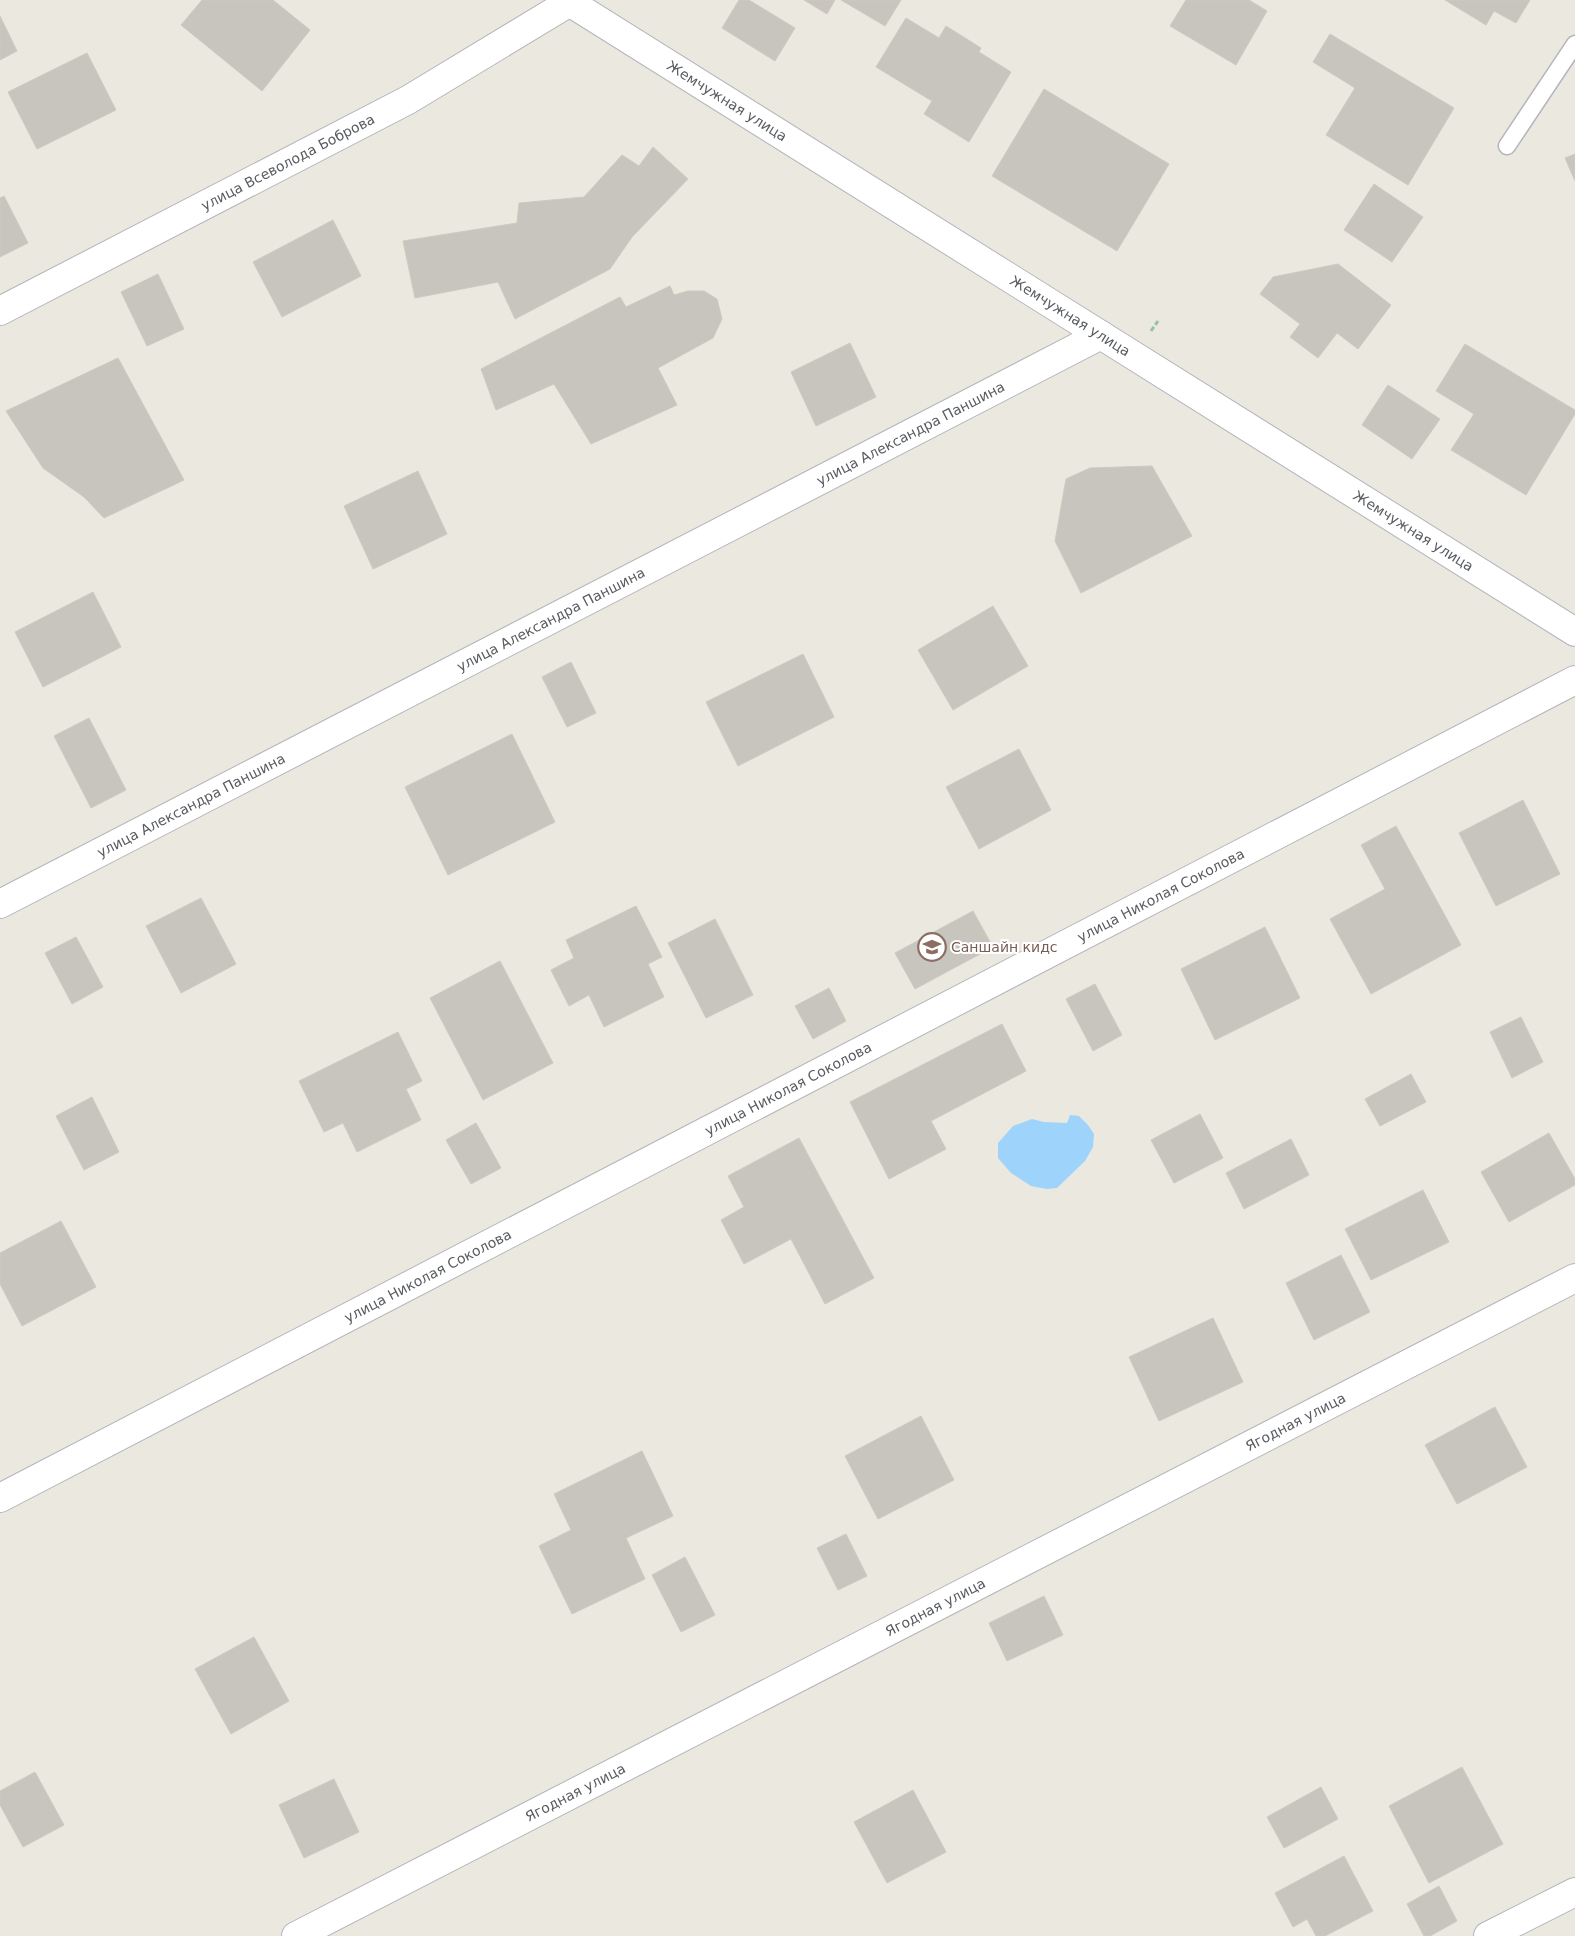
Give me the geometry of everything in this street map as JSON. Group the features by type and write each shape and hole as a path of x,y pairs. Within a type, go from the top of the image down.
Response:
{"street":[{"name":"улица Всеволода Боброва","path":"0,311 408,100 568,1"},
{"name":"Жемчужная улица","path":"568,1 1575,632"},
{"name":"улица Александра Паншина","path":"0,904 1101,335"},
{"name":"улица Николая Соколова","path":"0,1498 1575,680"},
{"name":"Ягодная улица","path":"296,1936 1575,1278"},
{"path":"1488,1936 1575,1892"}],"lane":[{"path":"1507,146 1575,44"}],"water":[{"path":"1070,1115 1079,1116 1088,1125 1094,1134 1093,1147 1085,1161 1057,1188 1047,1189 1031,1186 1011,1173 998,1158 998,1143 1013,1126 1032,1119 1044,1122 1067,1123"}],"building":[{"path":"202,0 273,0 310,30 262,91 181,25"},
{"path":"739,0 749,0 795,28 775,61 722,28"},
{"path":"804,0 835,0 827,14"},
{"path":"841,0 901,0 885,26"},
{"path":"1186,0 1249,0 1267,11 1236,65 1170,26"},
{"path":"1445,0 1530,0 1516,23 1494,11 1486,25"},
{"path":"0,16 17,51 0,60"},
{"path":"906,18 939,38 946,26 981,48 979,52 1011,72 969,142 924,114 932,101 876,67"},
{"path":"1330,34 1454,108 1408,185 1326,135 1355,88 1313,62"},
{"path":"87,53 116,110 37,149 8,92"},
{"path":"1044,89 1169,164 1117,251 992,176"},
{"path":"653,147 688,179 632,237 610,269 515,319 498,282 415,298 403,241 517,223 519,203 584,197 622,155 639,166"},
{"path":"1575,154 1575,181 1565,158"},
{"path":"1374,184 1423,217 1392,262 1344,230"},
{"path":"4,196 28,243 0,257 0,198"},
{"path":"333,220 361,276 282,317 253,262"},
{"path":"1338,264 1391,305 1358,349 1337,333 1318,358 1290,337 1300,324 1260,294 1273,277"},
{"path":"158,274 184,329 147,346 121,292"},
{"path":"670,286 674,295 688,291 704,291 717,299 722,319 713,338 658,368 677,405 591,444 554,384 496,410 481,369 620,297 626,307"},
{"path":"850,343 876,397 816,426 791,372"},
{"path":"1465,344 1575,410 1575,414 1526,495 1451,450 1474,414 1436,391"},
{"path":"118,358 184,480 104,518 84,497 43,468 6,411"},
{"path":"1388,385 1440,419 1412,459 1362,425"},
{"path":"1152,466 1192,536 1081,593 1055,541 1066,479 1090,468"},
{"path":"418,471 447,534 373,569 344,506"},
{"path":"93,592 121,647 43,687 15,632"},
{"path":"993,606 1028,666 953,710 918,650"},
{"path":"803,654 834,717 738,766 706,702"},
{"path":"571,662 596,713 567,727 542,677"},
{"path":"89,718 126,790 91,808 54,736"},
{"path":"512,734 555,822 448,875 405,787"},
{"path":"1019,749 1051,810 979,849 946,787"},
{"path":"1523,800 1560,874 1496,906 1459,833"},
{"path":"1396,826 1461,945 1371,994 1330,919 1385,889 1361,845"},
{"path":"201,898 236,964 181,993 146,926"},
{"path":"636,906 662,957 648,964 664,997 604,1027 589,995 569,1006 551,970 574,958 566,940"},
{"path":"973,911 993,947 915,989 895,953"},
{"path":"715,919 753,995 706,1018 668,943"},
{"path":"1265,927 1300,998 1215,1040 1181,969"},
{"path":"76,937 103,987 72,1004 45,953"},
{"path":"500,961 553,1063 483,1100 430,998"},
{"path":"1095,984 1122,1035 1093,1051 1066,999"},
{"path":"829,988 846,1021 813,1039 795,1006"},
{"path":"1521,1017 1543,1062 1512,1078 1490,1032"},
{"path":"1002,1024 1026,1071 931,1121 946,1149 889,1179 850,1102"},
{"path":"398,1032 422,1081 406,1089 421,1120 357,1152 343,1123 324,1132 299,1081"},
{"path":"1411,1074 1426,1102 1380,1126 1365,1099"},
{"path":"92,1097 119,1152 84,1170 56,1116"},
{"path":"1200,1114 1223,1158 1174,1183 1151,1140"},
{"path":"476,1123 501,1168 471,1184 446,1140"},
{"path":"1549,1133 1575,1179 1575,1185 1509,1222 1481,1172"},
{"path":"799,1138 874,1278 825,1304 791,1239 744,1264 721,1220 744,1207 728,1176"},
{"path":"1291,1139 1309,1175 1244,1209 1226,1173"},
{"path":"1423,1190 1449,1242 1371,1280 1345,1229"},
{"path":"61,1221 96,1287 22,1326 0,1284 0,1253"},
{"path":"1341,1255 1370,1312 1314,1340 1286,1283"},
{"path":"1213,1318 1243,1382 1159,1421 1129,1357"},
{"path":"1495,1407 1527,1467 1457,1504 1425,1445"},
{"path":"921,1416 954,1480 878,1519 845,1456"},
{"path":"642,1451 673,1516 626,1538 645,1579 572,1614 539,1546 571,1530 554,1494"},
{"path":"846,1534 867,1576 838,1590 817,1548"},
{"path":"685,1557 715,1615 681,1632 652,1575"},
{"path":"1044,1596 1063,1635 1007,1661 989,1623"},
{"path":"254,1637 289,1701 231,1734 195,1669"},
{"path":"1462,1767 1503,1844 1429,1883 1389,1806"},
{"path":"35,1772 64,1825 23,1847 0,1805 0,1791"},
{"path":"334,1779 359,1832 304,1858 279,1805"},
{"path":"1321,1787 1338,1819 1284,1848 1267,1817"},
{"path":"913,1790 946,1852 887,1883 854,1822"},
{"path":"1344,1856 1373,1911 1325,1936 1316,1936 1307,1919 1293,1927 1275,1893"},
{"path":"1439,1886 1457,1921 1430,1936 1424,1936 1407,1904"}],"place":[{"name":"Саншайн кидс","path":"932,947"}]}
